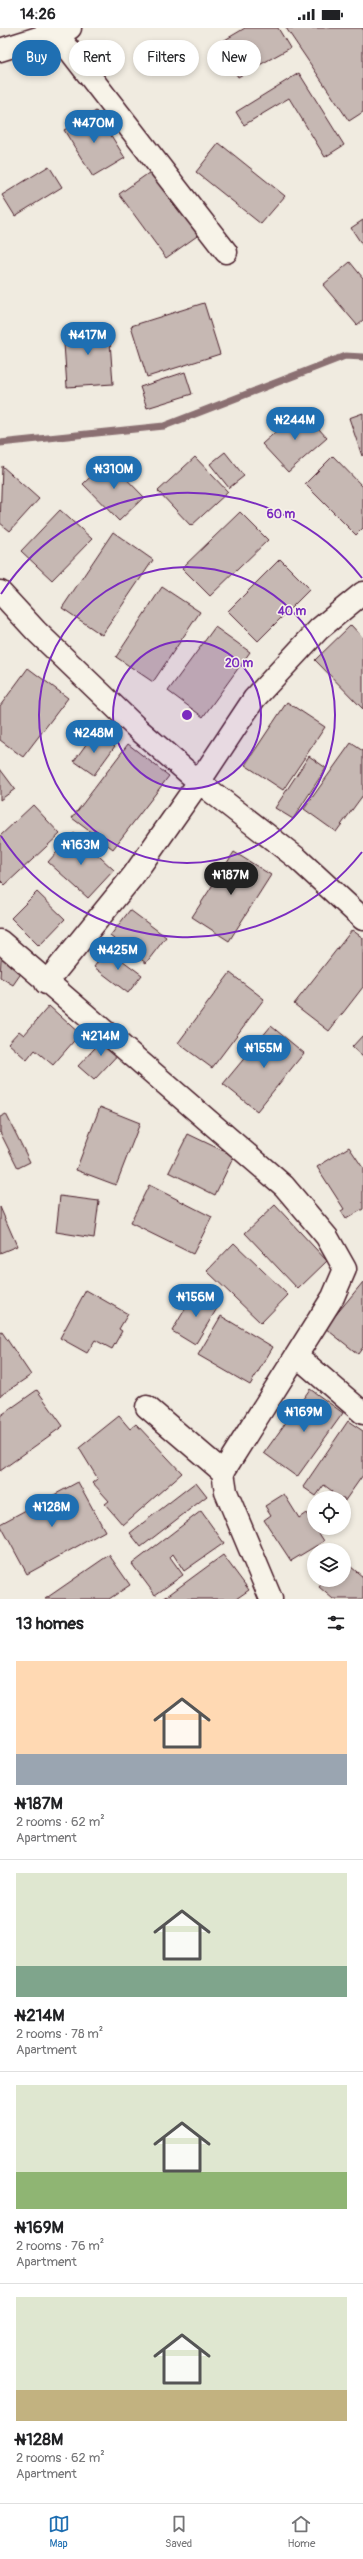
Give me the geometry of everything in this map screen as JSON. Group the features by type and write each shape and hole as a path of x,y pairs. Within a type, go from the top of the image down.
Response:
{"street":[{"path":"0,50 64,31 226,252"},
{"path":"0,592 36,631 139,730 199,782 298,859 363,919"},
{"path":"46,982 132,876 199,782 254,699 319,629 363,592"},
{"path":"0,941 284,1186 327,1237 345,1269 333,1297 223,1472 226,1492 271,1599"},
{"path":"296,1356 363,1413"},
{"path":"147,1407 223,1472"}],"building":[{"path":"245,28 278,28 290,48 261,64 261,40 225,40"},
{"path":"286,28 363,28 363,112 349,121"},
{"path":"299,73 344,145 325,157 289,98 244,125 236,112"},
{"path":"96,111 125,158 93,177 64,130"},
{"path":"219,143 285,196 261,224 196,172"},
{"path":"49,166 62,187 15,216 2,195"},
{"path":"153,170 200,234 166,258 119,194"},
{"path":"363,220 363,246 351,228"},
{"path":"350,262 363,278 363,320 357,325 323,285"},
{"path":"204,303 220,354 147,377 131,326"},
{"path":"109,326 113,384 67,387 63,329"},
{"path":"185,372 192,394 147,408 140,387"},
{"path":"301,409 327,438 288,472 262,444"},
{"path":"363,413 363,455 362,456 349,418"},
{"path":"225,452 244,476 229,488 210,464"},
{"path":"333,456 363,487 363,528 356,535 305,484"},
{"path":"195,457 228,492 191,526 158,491"},
{"path":"108,460 144,497 119,521 83,484"},
{"path":"2,466 39,499 10,531 0,523"},
{"path":"60,510 92,539 52,580 21,551"},
{"path":"240,512 268,540 210,596 182,568"},
{"path":"113,532 153,560 102,635 62,608"},
{"path":"280,559 310,589 258,641 228,611"},
{"path":"162,587 200,612 153,682 116,657"},
{"path":"351,625 363,638 363,709 315,660"},
{"path":"215,627 250,652 203,717 168,691"},
{"path":"28,668 68,698 23,757 0,740 0,706"},
{"path":"287,702 325,727 283,790 245,765"},
{"path":"95,732 115,746 94,775 74,761"},
{"path":"351,743 363,751 363,795 336,832 304,809"},
{"path":"128,744 169,776 113,849 72,818"},
{"path":"309,756 326,768 293,819 275,808"},
{"path":"0,769 15,789 0,800"},
{"path":"33,805 60,834 5,885 0,880 0,836"},
{"path":"74,833 114,870 88,898 48,862"},
{"path":"234,852 271,875 229,941 192,917"},
{"path":"37,892 65,919 39,946 11,918"},
{"path":"130,910 166,937 146,963 110,936"},
{"path":"352,930 363,938 363,987 329,1031 294,1004"},
{"path":"107,949 142,975 128,993 94,967"},
{"path":"1,958 22,972 13,985 0,977"},
{"path":"230,973 264,999 212,1068 178,1043"},
{"path":"49,1006 80,1034 53,1065 35,1050 27,1060 8,1043 19,1031 24,1035"},
{"path":"271,1026 304,1053 257,1111 223,1084"},
{"path":"109,1033 124,1048 94,1080 78,1066"},
{"path":"363,1035 363,1057 352,1047"},
{"path":"100,1107 140,1123 116,1185 76,1170"},
{"path":"6,1114 30,1162 18,1168 0,1132 0,1117"},
{"path":"188,1134 234,1156 215,1195 169,1172"},
{"path":"349,1147 363,1168 363,1209 346,1219 341,1211 344,1209 317,1167"},
{"path":"149,1185 212,1217 193,1254 130,1223"},
{"path":"60,1196 99,1201 94,1238 56,1232"},
{"path":"275,1205 327,1261 298,1289 245,1233"},
{"path":"0,1207 17,1246 0,1253"},
{"path":"234,1243 288,1295 261,1323 207,1271"},
{"path":"363,1282 363,1347 358,1354 325,1328"},
{"path":"86,1290 128,1314 119,1329 122,1331 112,1349 95,1340 87,1353 60,1338"},
{"path":"196,1291 219,1305 195,1345 172,1331"},
{"path":"221,1316 273,1347 250,1385 198,1355"},
{"path":"2,1332 31,1375 0,1396 0,1333"},
{"path":"310,1389 343,1413 297,1477 264,1453"},
{"path":"37,1390 63,1426 0,1471 0,1416"},
{"path":"119,1416 130,1429 136,1424 182,1473 123,1525 105,1504 109,1501 93,1483 98,1479 79,1448"},
{"path":"348,1421 363,1431 363,1475 351,1492 332,1491 324,1485 320,1491 309,1491 303,1487"},
{"path":"78,1482 105,1531 27,1574 0,1524"},
{"path":"196,1482 207,1496 141,1547 130,1533"},
{"path":"284,1494 299,1518 306,1513 307,1515 307,1535 320,1535 324,1541 321,1543 307,1543 307,1551 291,1561 264,1520 271,1515 265,1506"},
{"path":"201,1511 224,1543 184,1571 173,1554 170,1557 183,1575 155,1595 132,1564"},
{"path":"109,1555 130,1585 109,1599 45,1599"},
{"path":"223,1555 249,1590 236,1599 163,1599"},
{"path":"351,1567 363,1577 363,1599 333,1599 319,1587 351,1587"}],"waterway":[{"path":"0,443 164,426 345,356 363,357"}]}
